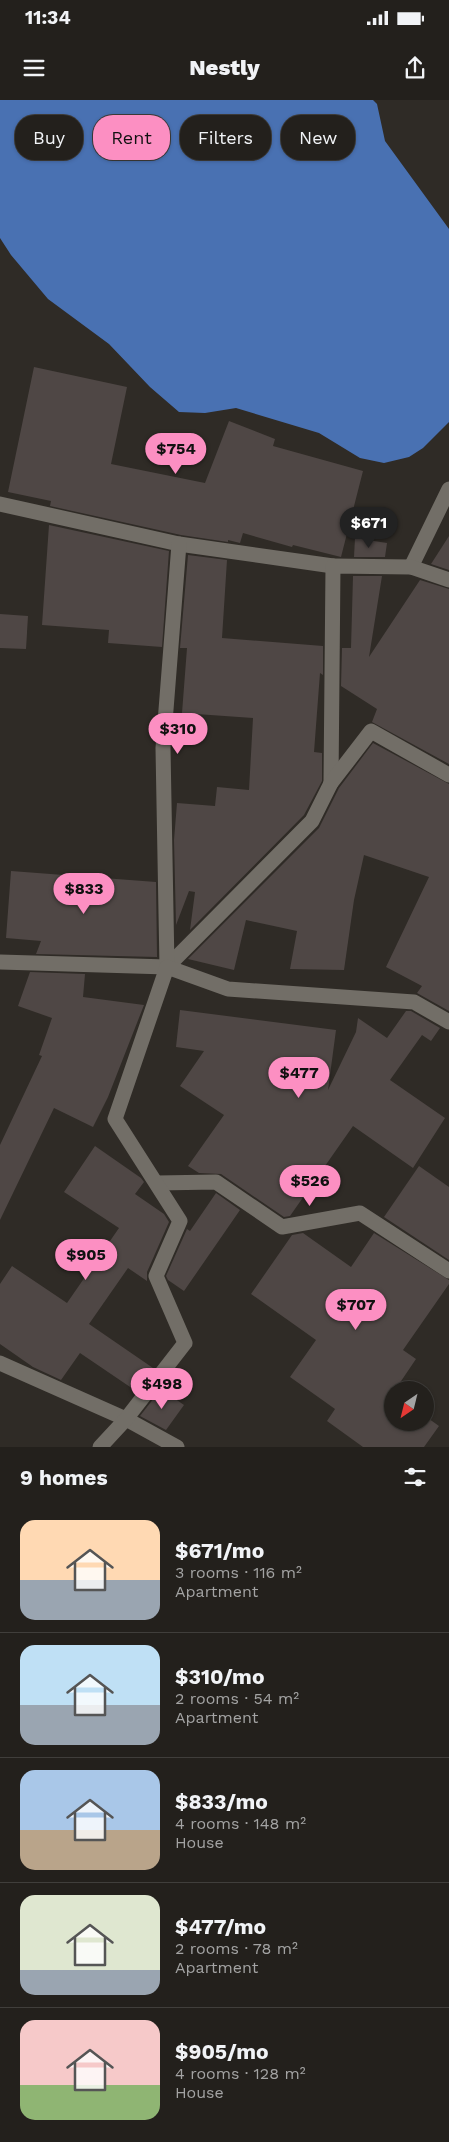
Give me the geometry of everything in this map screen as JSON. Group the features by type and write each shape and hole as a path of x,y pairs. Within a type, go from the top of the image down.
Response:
{"street":[{"path":"411,567 449,489"},
{"path":"0,504 179,544 333,566 411,567 449,580"},
{"path":"100,1447 126,1419 185,1343 156,1276 180,1221 158,1183 115,1119 167,967 163,748 179,544"},
{"path":"331,783 333,566"},
{"path":"167,967 312,821 331,783 371,732 449,775"},
{"path":"0,962 167,967 228,988 414,1002 449,1022"},
{"path":"158,1183 216,1182 282,1227 360,1213 449,1271"},
{"path":"0,1363 126,1419 177,1447"}],"water":[{"path":"0,100 373,100 377,104 385,141 449,229 449,422 423,448 409,457 384,463 360,458 319,433 236,408 205,413 179,412 150,387 109,344 48,299 11,255 0,238"}],"building":[{"path":"34,367 127,387 111,464 205,483 229,421 275,439 273,446 363,471 341,557 293,545 292,547 243,533 240,543 181,535 50,506 51,501 8,492"},
{"path":"49,525 169,551 162,647 108,643 109,630 42,625"},
{"path":"449,536 449,570 431,564"},
{"path":"355,538 387,543 385,557 354,557"},
{"path":"188,555 227,560 222,638 323,646 323,675 320,673 314,752 322,753 322,781 304,815 190,930 195,892 189,891 176,925 174,840 177,803 215,806 217,787 249,790 253,718 182,713 187,648 180,648"},
{"path":"353,576 382,576 369,657 420,580 449,589 449,764 372,722 377,709 341,686 342,648 351,648"},
{"path":"0,614 28,616 26,649 0,648"},
{"path":"373,743 449,784 449,1011 417,993 422,986 386,967 429,877 364,855 354,900 344,970 290,969 297,931 246,920 234,970 188,959 319,828 339,788"},
{"path":"11,871 156,882 157,957 36,954 41,941 6,938"},
{"path":"30,972 85,974 83,997 144,1005 108,1097 93,1127 54,1108 0,1220 0,1145 42,1056 39,1055 52,1018 18,1006"},
{"path":"180,1010 336,1030 328,1090 356,1032 358,1018 387,1038 406,1011 411,1011 440,1028 431,1041 422,1035 390,1080 445,1118 413,1168 353,1126 290,1216 284,1217 221,1174 199,1173 188,1166 224,1115 180,1086 204,1051 176,1047"},
{"path":"95,1146 141,1178 144,1182 135,1194 164,1214 169,1222 147,1272 147,1281 128,1268 89,1324 153,1368 136,1391 80,1353 61,1380 33,1367 0,1344 0,1284 12,1266 67,1303 119,1228 64,1192"},
{"path":"419,1166 449,1187 449,1260 384,1217"},
{"path":"216,1193 240,1210 184,1291 168,1280 166,1276 187,1229 190,1231"},
{"path":"303,1233 351,1267 374,1233 449,1280 449,1284 403,1350 416,1359 401,1381 384,1381 384,1431 434,1431 434,1422 439,1426 424,1447 363,1447 327,1421 335,1409 290,1377 316,1340 251,1294 292,1235"},
{"path":"161,1389 184,1405 166,1430 140,1416"}]}
